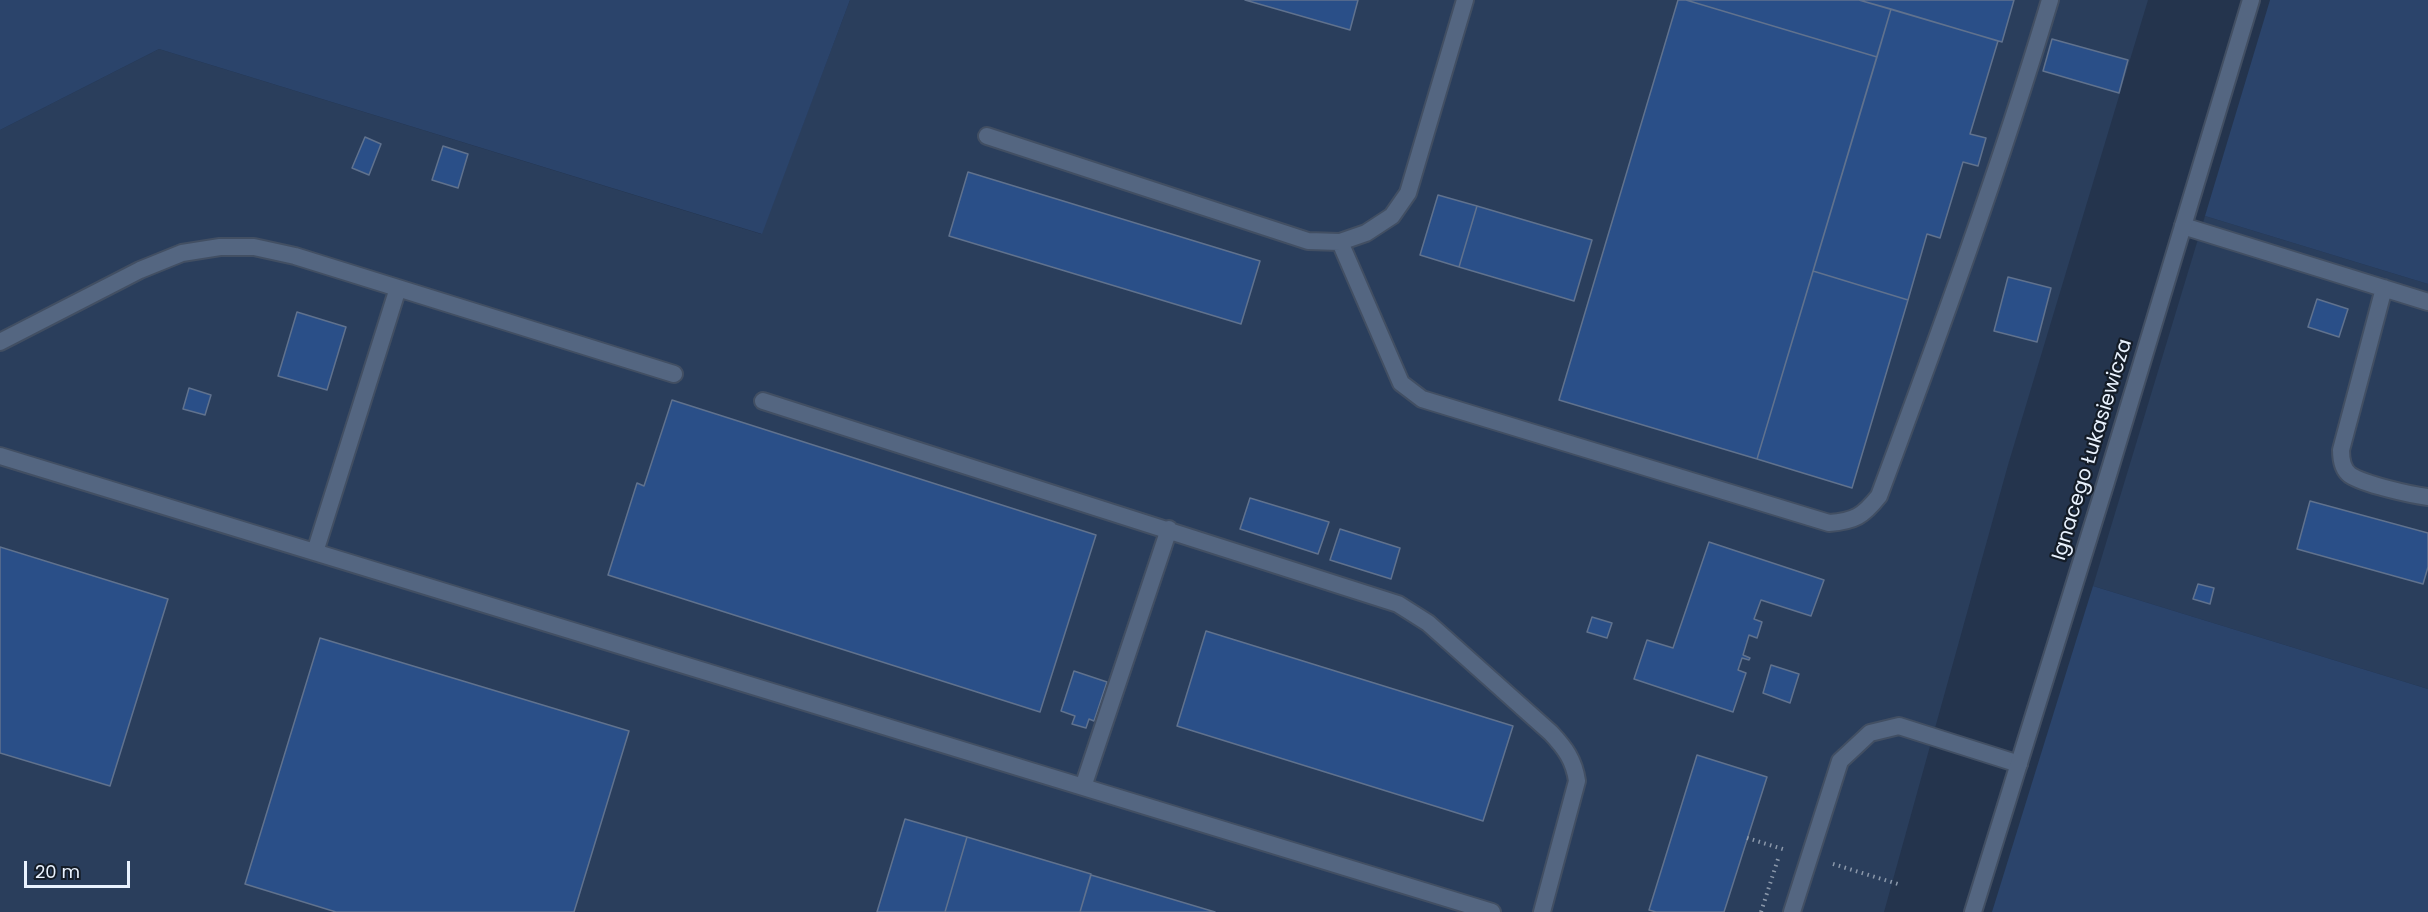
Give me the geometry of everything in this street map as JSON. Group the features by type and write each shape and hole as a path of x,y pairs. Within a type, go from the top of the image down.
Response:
{"street":[{"path":"987,136 1308,241 1340,242 1366,233 1392,216 1408,193 1465,0"},
{"path":"1340,242 1401,383 1422,399 1829,523 1849,521 1867,512 1879,496 1944,324 2025,83 2050,0"},
{"name":"Ignacego Łukasiewicza","path":"1973,912 2251,0"},
{"path":"2183,226 2428,302"},
{"path":"0,342 140,270 183,253 220,247 254,248 295,256 674,374"},
{"path":"315,552 398,288"},
{"path":"2384,288 2341,461 2350,475 2362,481 2428,497"},
{"path":"763,401 1398,604 1428,623 1551,733 1565,748 1575,765 1577,781 1542,912"},
{"path":"0,456 1492,912"},
{"path":"1083,787 1169,529"},
{"path":"1792,912 1840,761 1870,733 1899,726 2019,764"}],"path":[{"path":"1761,912 1782,848"}],"shaded area":[{"path":"0,0 850,0 762,234 159,49 0,130"},
{"path":"850,0 2148,0 2008,465 1884,912 0,912 0,130 159,49 761,234"},
{"path":"2270,0 2428,0 2428,284 2205,216"},
{"path":"2205,216 2428,284 2428,689 2093,586"},
{"path":"2093,586 2428,689 2428,912 1992,912"}],"building":[{"path":"1245,0 1358,0 1350,30"},
{"path":"1678,0 1686,0 1877,57 1757,459 1559,400"},
{"path":"1686,0 1859,0 1891,9 1877,57"},
{"path":"1859,0 2014,0 2002,42"},
{"path":"1891,9 1998,41 1970,134 1986,138 1978,166 1963,162 1940,238 1927,234 1908,300 1813,271"},
{"path":"2052,39 2128,60 2119,93 2043,71"},
{"path":"365,137 381,144 369,175 352,168"},
{"path":"443,146 468,154 458,188 432,180"},
{"path":"968,172 1260,261 1241,324 949,236"},
{"path":"1438,195 1477,206 1459,267 1420,255"},
{"path":"1477,206 1592,240 1574,301 1459,267"},
{"path":"1813,271 1908,300 1852,488 1757,459"},
{"path":"2008,277 2051,288 2037,342 1994,331"},
{"path":"2317,299 2348,309 2339,337 2308,327"},
{"path":"297,312 346,327 327,390 278,376"},
{"path":"189,388 211,395 205,415 183,409"},
{"path":"672,400 1096,535 1040,712 608,575 637,483 644,486"},
{"path":"1250,498 1329,522 1318,554 1240,529"},
{"path":"2310,501 2428,533 2428,567 2423,584 2297,549"},
{"path":"1340,529 1400,548 1391,579 1330,560"},
{"path":"1709,542 1824,580 1811,616 1761,600 1754,619 1762,622 1757,638 1749,635 1743,655 1750,658 1749,660 1742,658 1738,670 1746,673 1733,712 1634,679 1647,640 1673,648"},
{"path":"0,547 168,599 110,786 0,753"},
{"path":"2198,584 2214,588 2210,604 2193,599"},
{"path":"1592,617 1612,623 1607,638 1587,632"},
{"path":"1206,631 1513,726 1483,821 1177,726"},
{"path":"320,638 629,731 574,912 336,912 245,884"},
{"path":"1771,665 1799,674 1790,703 1763,693"},
{"path":"1074,671 1107,682 1094,721 1089,719 1086,728 1072,724 1075,716 1061,711"},
{"path":"1697,755 1767,777 1724,912 1656,912 1649,910"},
{"path":"905,819 967,837 945,912 877,912"},
{"path":"967,837 1091,874 1080,912 945,912"},
{"path":"1091,875 1215,912 1080,912"}]}
